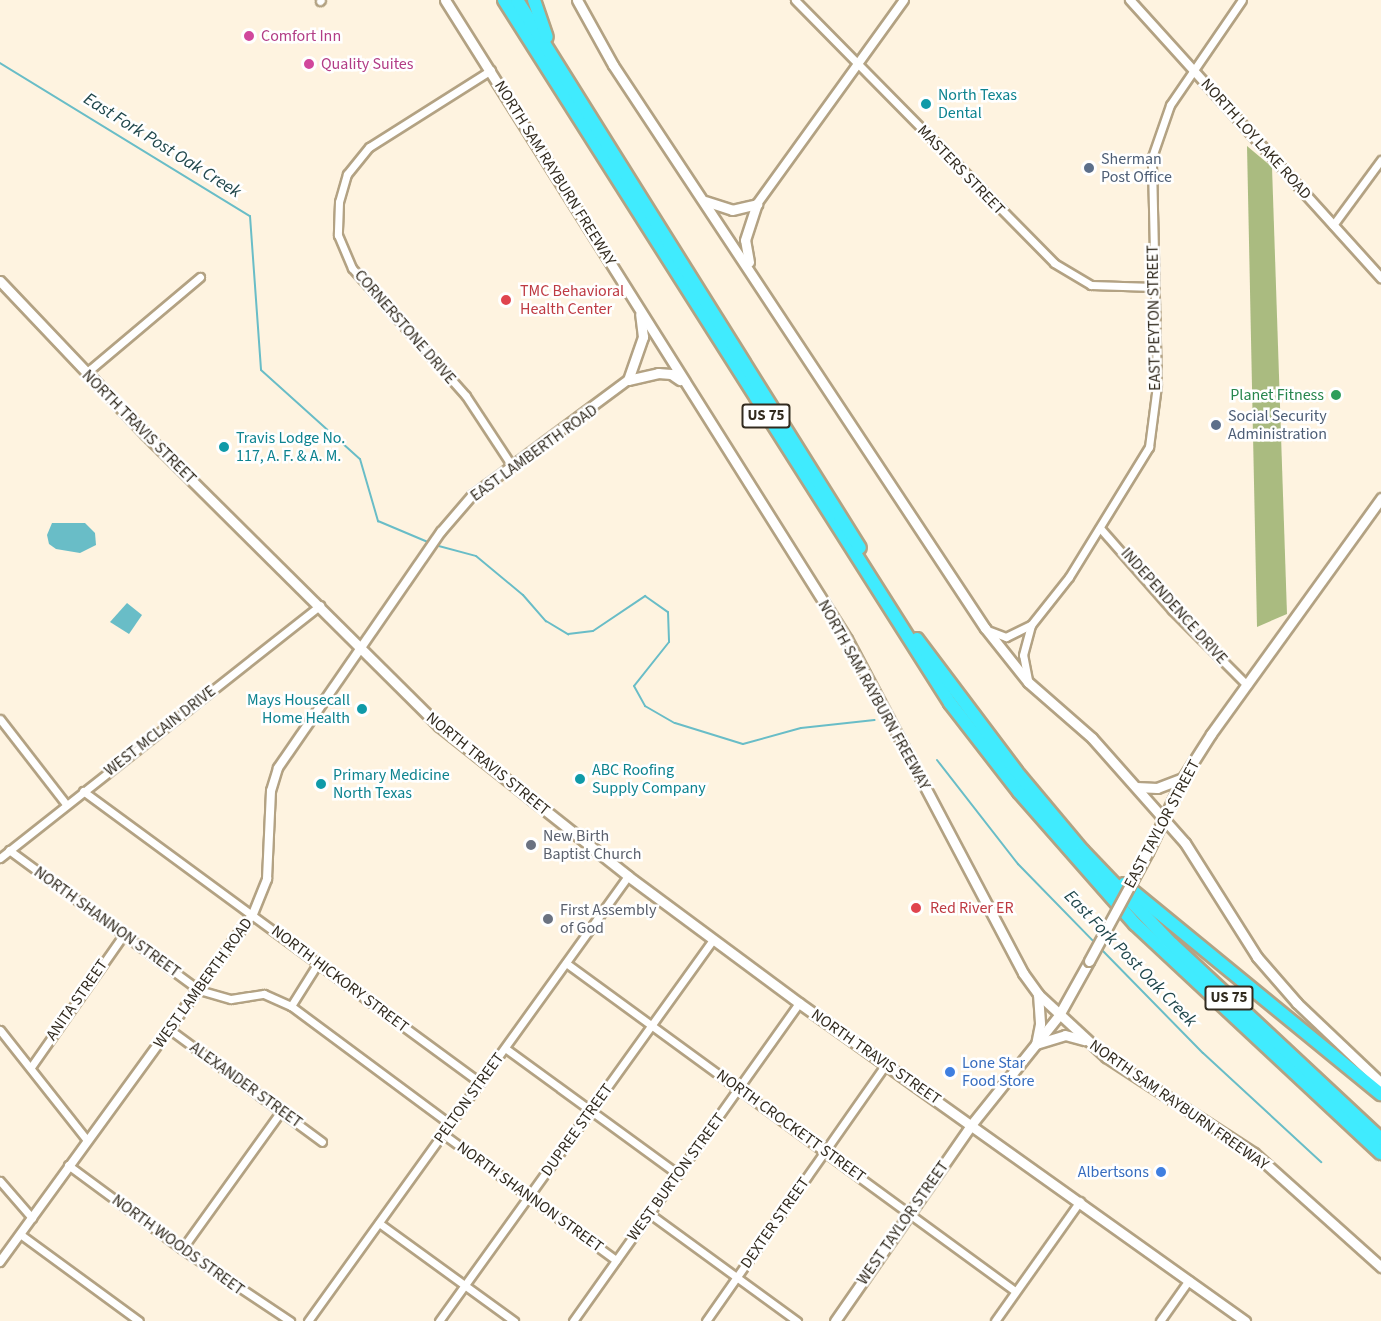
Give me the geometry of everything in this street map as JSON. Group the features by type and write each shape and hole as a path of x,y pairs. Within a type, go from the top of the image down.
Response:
{"highway":[{"name":"US 75","path":"504,0 950,704 1018,792 1135,924 1381,1153"},
{"name":"US 75","path":"517,0 905,622 1009,762 1083,851 1172,944 1381,1139"},
{"path":"534,0 554,58"},
{"path":"1083,851 1381,1094"}],"main road":[{"name":"NORTH SAM RAYBURN FREEWAY","path":"445,0 491,70 683,382 847,639 1023,974 1038,994 1086,1041 1159,1095 1254,1153 1381,1267"},
{"path":"577,0 613,65 750,269 796,345 985,628 1029,682 1092,738 1166,821 1195,857 1257,957 1297,1003 1381,1083"},
{"path":"704,200 732,210 757,204"},
{"path":"750,269 745,240 757,204"},
{"name":"NORTH TRAVIS STREET","path":"0,281 86,373 439,726 628,876 799,1003 1080,1201 1245,1321"},
{"path":"628,380 643,337 638,306"},
{"path":"628,380 658,373 671,374 683,382"},
{"name":"EAST TAYLOR STREET","path":"971,1125 1059,1016 1166,821 1183,778 1381,498"},
{"path":"1136,788 1157,788 1183,778"},
{"path":"1038,994 1040,1024 1036,1044 1065,1035 1086,1041"},
{"name":"WEST TAYLOR STREET","path":"835,1321 971,1125"}],"street":[{"name":"MASTERS STREET","path":"795,0 1054,263 1091,285 1154,287"},
{"path":"757,204 904,0"},
{"name":"NORTH LOY LAKE ROAD","path":"1130,0 1381,278"},
{"name":"EAST PEYTON STREET","path":"1029,682 1023,655 1031,625 1069,578 1149,447 1155,421 1152,157 1170,105 1242,0"},
{"name":"CORNERSTONE DRIVE","path":"491,70 369,147 348,174 339,202 338,236 352,268 466,396 512,466"},
{"path":"1333,225 1381,160"},
{"path":"86,373 200,277"},
{"name":"EAST LAMBERTH ROAD","path":"361,648 441,532 472,496 604,402 628,380"},
{"name":"INDEPENDENCE DRIVE","path":"1100,528 1172,610 1247,685"},
{"name":"WEST MCLAIN DRIVE","path":"0,858 320,605"},
{"name":"EAST PEYTON STREET","path":"985,628 1006,637 1031,625"},
{"name":"WEST LAMBERTH ROAD","path":"0,1262 68,1165 253,914 267,879 271,791 278,768 361,648"},
{"path":"0,719 66,804"},
{"name":"NORTH HICKORY STREET","path":"82,791 253,914 480,1083"},
{"name":"NORTH SHANNON STREET","path":"9,850 199,990 231,999 264,994 291,1006 450,1124"},
{"name":"PELTON STREET","path":"308,1321 628,876"},
{"name":"ANITA STREET","path":"31,1067 124,933"},
{"name":"DUPREE STREET","path":"439,1321 713,939"},
{"path":"291,1006 318,963"},
{"name":"NORTH CROCKETT STREET","path":"566,963 826,1150 1016,1291"},
{"name":"WEST BURTON STREET","path":"573,1321 799,1003"},
{"name":"ALEXANDER STREET","path":"170,1029 282,1110 322,1142"},
{"path":"0,1030 87,1140"},
{"path":"505,1048 678,1174"},
{"name":"DEXTER STREET","path":"706,1321 885,1065"},
{"path":"182,1250 282,1110"},
{"name":"NORTH SHANNON STREET","path":"443,1134 616,1260"},
{"name":"NORTH WOODS STREET","path":"68,1165 182,1250 290,1321"},
{"path":"0,1181 32,1218"},
{"path":"995,1321 1080,1201"},
{"path":"650,1214 797,1321"},
{"path":"379,1222 514,1321"},
{"path":"20,1234 139,1321"},
{"path":"1160,1321 1189,1280"}],"green space":[{"path":"1247,146 1272,167 1287,614 1257,627"}],"water":[{"path":"52,523 85,523 95,533 96,545 80,553 56,549 49,544 47,535"},
{"path":"127,603 142,615 129,634 110,622"}],"waterway":[{"name":"East Fork Post Oak Creek","path":"0,63 250,216 261,370 360,459 378,521 430,543"},
{"name":"East Fork Post Oak Creek","path":"435,545 476,556 523,595 546,621 568,634 593,631 645,596 668,612 669,642 634,686 645,706 675,723 743,744 801,728 875,720"},
{"name":"East Fork Post Oak Creek","path":"937,760 1018,864 1096,944"},
{"name":"East Fork Post Oak Creek","path":"1100,948 1203,1053 1321,1162"}],"place":[{"name":"Comfort Inn","path":"249,36"},
{"name":"Quality Suites","path":"309,64"},
{"name":"North Texas Dental","path":"926,104"},
{"name":"Sherman Post Office","path":"1089,168"},
{"name":"TMC Behavioral Health Center","path":"506,300"},
{"name":"Planet Fitness","path":"1336,395"},
{"name":"Social Security Administration","path":"1216,425"},
{"name":"Travis Lodge No. 117, A. F. & A. M.","path":"224,447"},
{"name":"Mays Housecall Home Health","path":"362,709"},
{"name":"ABC Roofing Supply Company","path":"580,779"},
{"name":"Primary Medicine North Texas","path":"321,784"},
{"name":"New Birth Baptist Church","path":"531,845"},
{"name":"Red River ER","path":"916,908"},
{"name":"First Assembly of God","path":"548,919"},
{"name":"Lone Star Food Store","path":"950,1072"},
{"name":"Albertsons","path":"1161,1172"}]}
